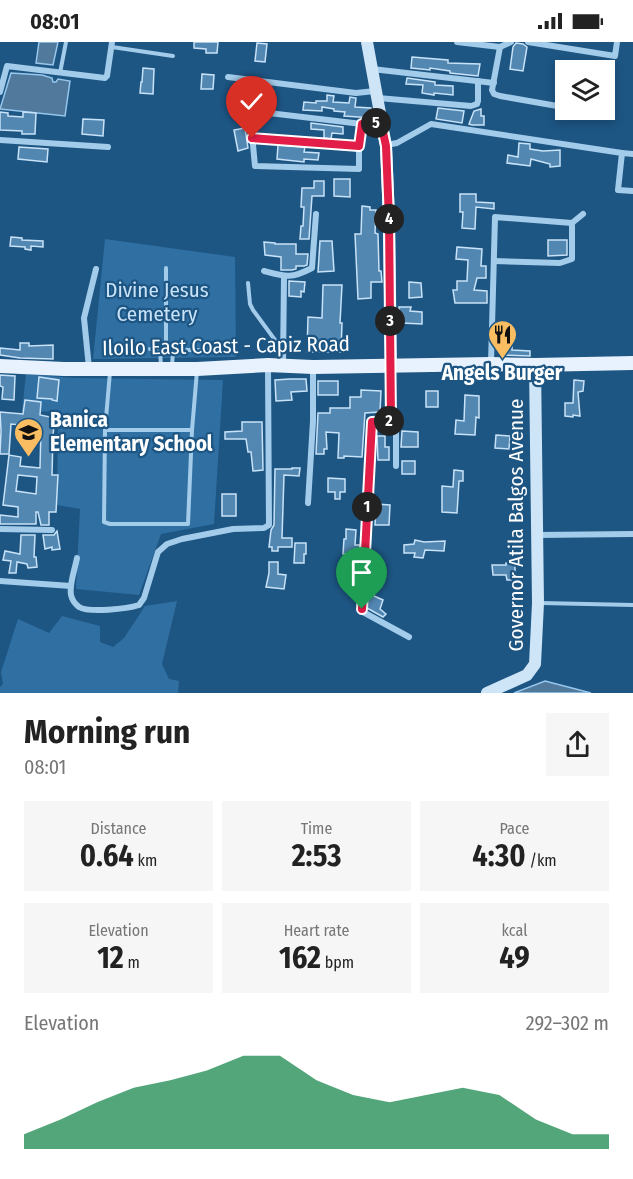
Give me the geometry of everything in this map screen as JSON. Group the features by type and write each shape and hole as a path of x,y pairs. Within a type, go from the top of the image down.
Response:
{"main road":[{"path":"367,42 386,146 391,365"},
{"name":"Iloilo East Coast - Capiz Road","path":"0,366 63,369 197,369 276,365 313,367 633,363"},
{"name":"Governor Atila Balgos Avenue","path":"487,693 527,675 535,664 538,603 535,365"}],"street":[{"path":"457,42 500,47 511,42"},
{"path":"528,42 615,56 617,42"},
{"path":"0,92 7,66 105,78 112,45"},
{"path":"500,47 492,90 494,94 555,106"},
{"path":"372,69 494,82"},
{"path":"228,77 471,106 477,104 478,101 478,81"},
{"path":"362,124 359,170 255,166 251,111 362,124 381,123"},
{"path":"386,146 431,124 633,154"},
{"path":"252,138 359,146"},
{"path":"0,140 108,147"},
{"path":"622,153 618,190 633,191"},
{"path":"264,271 284,276 298,274 312,268 316,214"},
{"path":"491,364 495,217 572,223 583,214"},
{"path":"494,261 560,263 572,259 572,223"},
{"path":"89,368 84,318 96,269"},
{"path":"77,558 71,586 73,602 89,609 129,608 139,605 144,597 158,552 167,544 233,529 264,528 269,525 276,365 283,344 284,276"},
{"path":"391,365 391,421"},
{"path":"308,503 313,421 313,367"},
{"path":"396,466 396,422 372,422 362,609 363,612 409,637"},
{"path":"0,529 52,530"},
{"path":"536,535 633,534"},
{"path":"0,581 71,586"}],"lane":[{"path":"60,73 66,42"},
{"path":"112,45 173,56"},
{"path":"166,268 166,350"},
{"path":"248,283 250,304 253,310 275,340 283,344"},
{"path":"150,349 229,351"},
{"path":"160,349 167,369"},
{"path":"167,369 173,350"},
{"path":"110,368 105,430 104,522 110,524 188,524 197,369"},
{"path":"105,430 192,430"},
{"path":"538,603 633,605"}],"green space":[{"name":"Divine Jesus Cemetery","path":"105,239 235,257 236,357 93,359"},
{"path":"26,374 74,378 223,380 214,524 161,534 139,595 76,589 80,509 57,505 58,412 22,411"},
{"path":"177,601 162,664 169,679 179,681 178,693 0,693 0,687 3,684 1,672 18,619 49,633 62,616 100,626 100,642 113,647 124,638 145,606"}],"shaded area":[{"path":"39,42 58,42 53,65 36,63"},
{"path":"11,73 42,75 52,78 53,82 58,79 70,81 65,116 0,109"},
{"path":"545,681 591,693 514,693"}],"building":[{"path":"194,42 218,42 217,53 206,53 206,49 194,48"},
{"path":"257,43 267,44 265,62 255,61"},
{"path":"516,43 527,47 523,71 510,69 513,47"},
{"path":"412,57 448,60 448,63 480,64 478,76 430,68 430,70 411,68"},
{"path":"143,68 154,69 153,94 140,93"},
{"path":"202,74 214,75 213,89 201,89"},
{"path":"407,78 435,82 435,85 453,86 453,95 422,93 423,85 406,84"},
{"path":"327,95 334,96 333,102 349,103 350,97 356,98 355,107 371,108 373,118 344,116 345,112 322,107 322,111 303,110 304,102 327,101"},
{"path":"438,108 464,111 462,123 436,119"},
{"path":"481,109 484,125 469,124 474,111"},
{"path":"0,112 8,113 8,116 23,117 23,112 36,113 35,134 0,130"},
{"path":"83,119 104,120 103,136 82,134"},
{"path":"311,123 343,127 343,134 332,133 331,139 324,138 324,130 311,129"},
{"path":"245,128 248,148 238,151 234,130"},
{"path":"519,143 530,144 530,149 560,150 560,166 550,167 550,164 531,159 530,166 507,163 508,155 518,157"},
{"path":"278,145 305,147 304,152 319,153 318,160 304,159 304,162 277,159"},
{"path":"19,147 48,149 47,162 18,159"},
{"path":"334,179 350,179 350,197 334,196"},
{"path":"314,181 324,181 324,196 312,196 309,239 300,239 304,207 301,207 302,188 314,188"},
{"path":"460,194 476,194 476,202 494,203 494,209 476,207 475,229 462,228 463,212 460,212"},
{"path":"362,206 376,210 375,233 378,234 379,271 381,271 382,282 371,282 371,298 358,299 355,234 361,234"},
{"path":"11,237 43,241 43,247 31,246 31,250 25,247 10,246"},
{"path":"548,240 567,240 567,255 548,256"},
{"path":"320,241 332,241 334,271 318,272"},
{"path":"264,242 296,244 296,254 308,254 307,265 296,266 296,269 292,270 281,270 281,257 265,255"},
{"path":"457,247 482,249 481,266 486,266 486,278 477,278 474,290 487,291 487,303 455,303 453,290 457,290 457,281 467,281 468,260 456,259"},
{"path":"289,281 305,282 301,297 289,296"},
{"path":"409,282 421,283 422,297 409,298"},
{"path":"323,285 342,285 341,352 307,352 308,317 322,318"},
{"path":"399,307 411,307 410,311 422,312 422,324 402,323 402,319 399,319"},
{"path":"20,343 29,343 29,346 53,345 53,359 0,355 0,348 20,350"},
{"path":"501,345 512,345 512,350 530,351 530,356 501,355"},
{"path":"0,375 15,376 14,400 2,399 3,387 0,386"},
{"path":"39,377 59,380 57,401 37,398"},
{"path":"306,379 307,391 291,392 292,400 276,401 275,380"},
{"path":"574,380 584,381 583,391 578,392 580,416 565,416 565,403 573,403"},
{"path":"318,381 338,381 338,395 318,395"},
{"path":"361,390 381,391 380,412 365,413 362,457 338,458 339,433 326,432 327,449 324,449 324,454 316,454 318,413 330,413 330,408 350,408 350,397 361,397"},
{"path":"426,391 438,391 438,407 426,407"},
{"path":"465,395 479,396 479,418 476,417 475,435 455,434 456,420 464,421"},
{"path":"25,400 41,402 40,415 55,418 52,475 58,475 56,512 49,512 49,525 41,525 38,512 36,512 36,524 0,524 0,515 18,517 18,507 3,505 9,455 21,457 20,466 40,468 41,427 11,424 9,454 0,454 0,412 23,414","holes":["18,475 37,477 36,494 16,491"]},
{"path":"242,422 262,422 263,470 253,471 251,452 248,452 246,439 225,439 225,432 242,431"},
{"path":"402,431 418,432 418,447 401,447"},
{"path":"496,435 510,436 509,449 495,448"},
{"path":"377,436 385,436 385,447 389,447 389,460 378,460"},
{"path":"402,461 415,461 415,474 402,474"},
{"path":"300,468 299,476 284,475 282,538 292,538 292,547 278,547 278,551 272,551 272,547 269,547 271,530 274,525 275,469"},
{"path":"454,470 463,471 463,481 459,481 457,513 442,512 442,486 453,487"},
{"path":"328,478 345,479 345,492 340,492 340,499 335,499 335,492 328,492"},
{"path":"222,494 236,494 236,516 222,516"},
{"path":"376,504 390,505 389,525 375,525"},
{"path":"346,529 356,530 355,545 360,545 360,553 343,554"},
{"path":"57,531 60,549 52,550 52,547 45,549 43,535 54,535"},
{"path":"21,535 35,535 34,557 36,557 37,567 28,568 27,564 17,562 16,573 9,573 11,561 3,560 5,551 20,554"},
{"path":"415,540 445,541 444,551 425,550 423,558 414,557 415,553 404,553 404,545 414,544"},
{"path":"295,543 306,543 304,563 294,563"},
{"path":"269,562 278,562 278,574 286,575 284,589 266,587"},
{"path":"506,563 515,564 515,580 507,580 506,575 493,575 492,565 506,565"},
{"path":"370,564 374,564 374,572 384,574 382,582 374,581 374,596 383,600 380,609 386,614 383,617 367,608"}],"place":[{"name":"Angels Burger","path":"502,360"},
{"name":"Banica Elementary School","path":"29,458"}],"route":[{"path":"252,138 359,146 362,124 381,123 386,146 389,219 391,421 372,422 362,609"}]}
